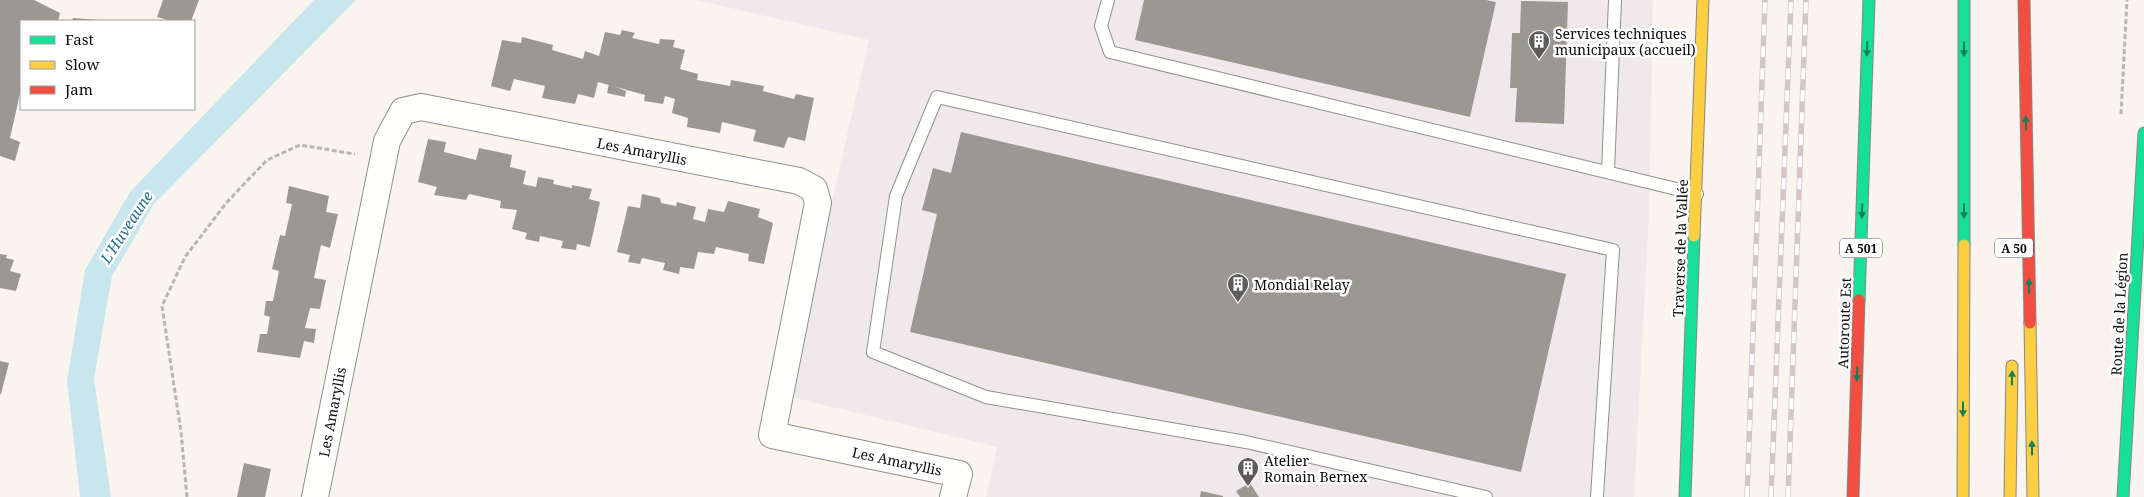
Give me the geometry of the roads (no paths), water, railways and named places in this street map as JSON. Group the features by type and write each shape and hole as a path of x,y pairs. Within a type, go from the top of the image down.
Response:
{"main road":[{"name":"Traverse de la Vallée","path":"1685,497 1703,0"},
{"name":"Autoroute Est","path":"1854,497 1869,0"},
{"path":"1963,497 1964,0"},
{"path":"2015,169 2018,0"},
{"path":"2024,0 2032,497"},
{"name":"Route de la Légion","path":"2123,497 2144,133"},
{"path":"2010,497 2012,358"}],"street":[{"name":"Les Amaryllis","path":"315,497 387,141 403,111 420,107 799,181 814,189 818,203 772,435 958,474 953,497"}],"lane":[{"path":"1108,0 1101,26 1110,52 1697,194"},
{"path":"1608,172 1615,0"},
{"path":"1486,497 1246,442 986,397 873,352 896,196 937,97 1613,250 1597,497"}],"water":[{"name":"L'Huveaune","path":"314,0 356,0 154,204 112,276 94,379 111,497 80,497 67,381 85,270 130,192"}],"railway":[{"path":"1747,497 1765,0"},
{"path":"1771,497 1791,0"},
{"path":"1788,497 1806,0"}],"place":[{"name":"Services techniques municipaux (accueil)","path":"1539,60"},
{"name":"Mondial Relay","path":"1238,303"},
{"name":"Atelier Romain Bernex","path":"1248,487"}]}
